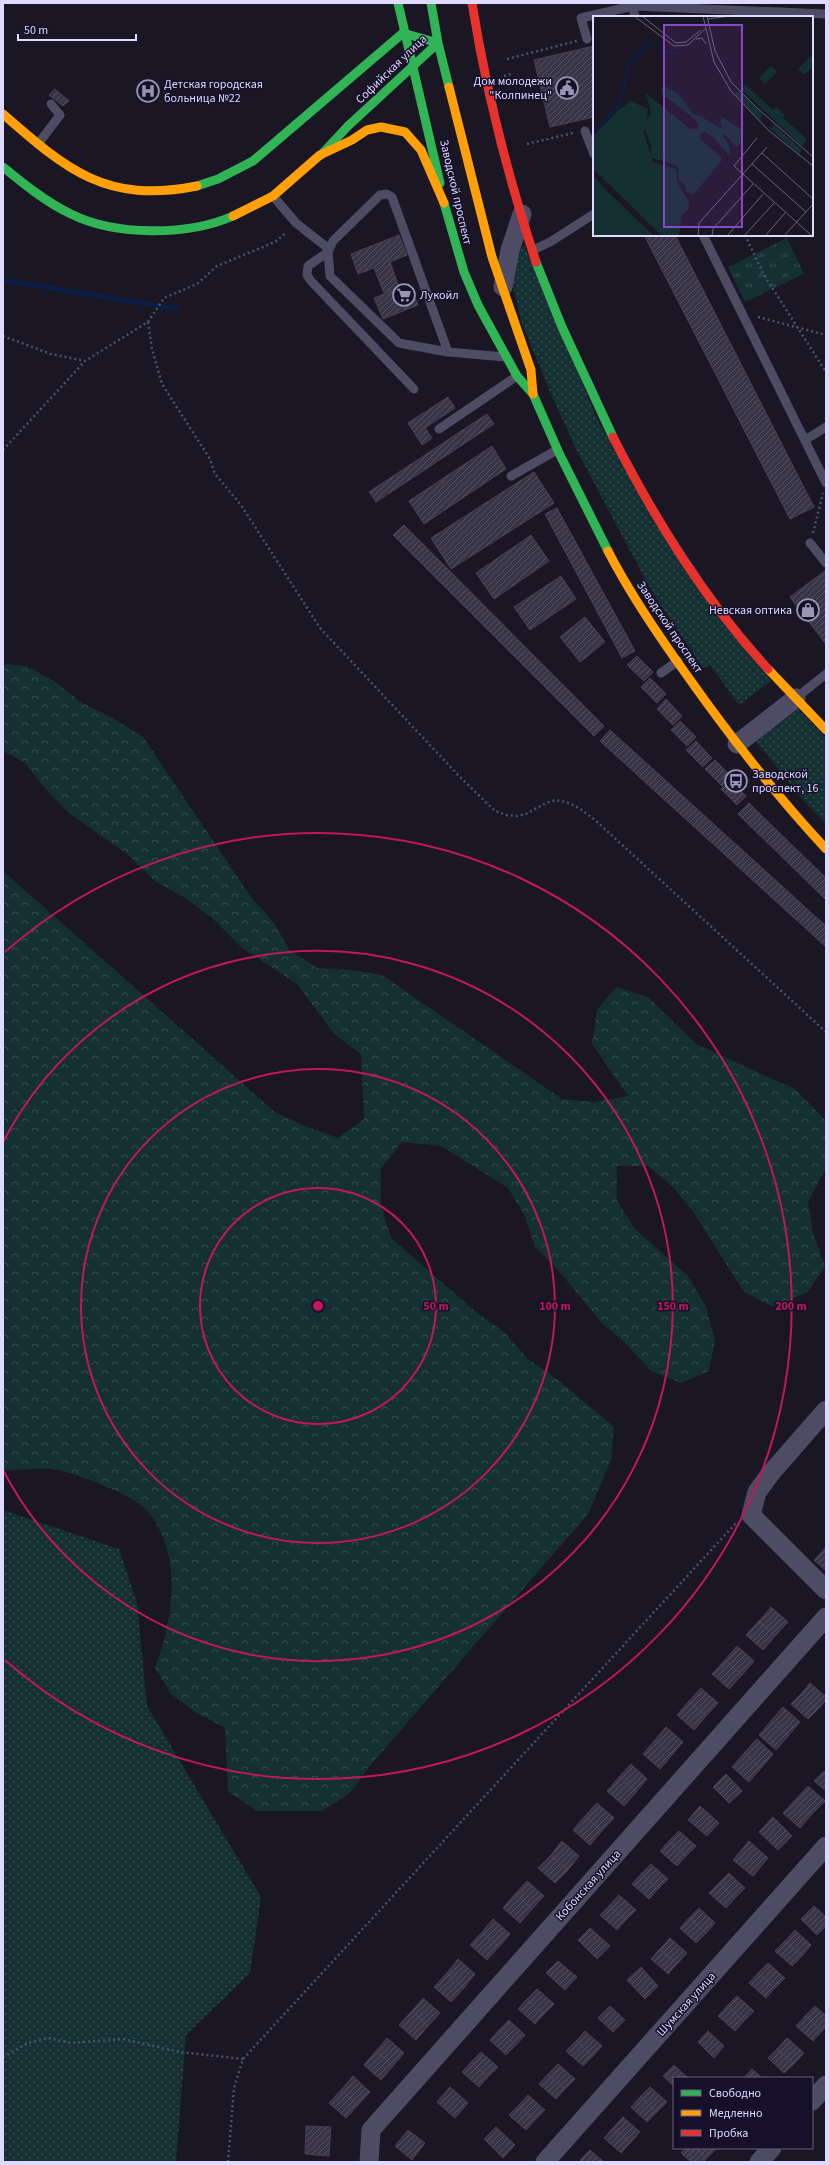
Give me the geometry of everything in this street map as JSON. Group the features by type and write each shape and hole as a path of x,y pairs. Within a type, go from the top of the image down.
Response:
{"main road":[{"name":"Заводской проспект","path":"398,3 403,34 413,66 434,149 442,196 464,272 478,305 508,357 517,376 532,394 557,450 617,569 638,604 737,744 785,805 826,849"},
{"name":"Заводской проспект","path":"432,3 438,43 492,257 531,370 532,394"},
{"path":"472,3 486,80 499,134 533,250 543,281 612,438 662,526 690,571 716,608 744,642 826,730"},
{"name":"Софийская улица","path":"3,114 38,144 74,170 99,183 123,188 156,191 185,190 212,183 234,174 254,161 403,34 438,43"},
{"name":"Софийская улица","path":"3,167 36,194 72,214 105,225 141,231 168,231 202,226 224,220 272,196 320,155 348,126 438,43"},
{"path":"320,155 352,140 367,130 381,127 397,129 405,132 421,150 442,196"}],"street":[{"path":"503,287 510,250 522,214"},
{"path":"737,744 796,698"},
{"path":"826,1410 757,1492 751,1515 826,1590"},
{"name":"Кобонская улица","path":"369,2162 371,2130 826,1617"},
{"name":"Шумская улица","path":"545,2162 826,1846"},
{"path":"813,2100 826,2085"},
{"path":"759,2162 771,2149"}],"lane":[{"path":"632,4 635,16"},
{"path":"583,40 582,18 632,4 719,13 826,14"},
{"path":"38,144 60,115 51,104"},
{"path":"584,131 593,152"},
{"path":"414,389 316,287 307,275 308,266 329,251 334,241 378,197 387,194 392,197 448,352"},
{"path":"272,196 296,223 329,251 330,276 399,343 448,352 508,357 526,352"},
{"path":"533,250 550,242 593,215"},
{"path":"704,236 826,483"},
{"path":"439,429 517,376 531,370"},
{"path":"805,440 826,427"},
{"path":"511,476 557,450"},
{"path":"810,543 826,563"},
{"path":"661,673 678,661"},
{"path":"796,698 826,674"}],"path":[{"path":"508,58 583,40"},
{"path":"527,144 570,134"},
{"path":"3,450 85,361 148,322 164,298 197,284 204,276 217,266 275,242 290,229"},
{"path":"745,236 764,275 826,372"},
{"path":"742,313 826,335"},
{"path":"148,322 152,349 162,384 210,459 215,474 241,506 320,628 459,776 495,811 506,815 526,814 546,802 556,800 566,802 579,808 596,820 826,1032"},
{"path":"3,336 52,354 85,361"},
{"path":"810,543 826,483"},
{"path":"228,2162 234,2088 243,2059 734,1524 751,1515"},
{"path":"3,2057 28,2043 48,2038 71,2043 123,2038 180,2052 243,2059"}],"green space":[{"path":"787,238 804,274 745,302 728,267"},
{"path":"524,245 599,423 771,681 739,705 710,665 703,668 652,592 575,447 521,321 509,269 514,257"},
{"path":"3,664 27,666 57,683 82,703 111,717 143,737 251,897 274,923 290,951 318,968 351,970 382,975 562,1099 594,1102 628,1096 592,1044 597,1010 616,987 648,997 696,1044 795,1089 826,1121 826,1168 808,1202 813,1233 825,1266 808,1292 773,1307 744,1292 692,1210 672,1186 648,1166 617,1166 617,1201 635,1229 688,1276 706,1307 715,1340 709,1371 681,1383 651,1371 626,1344 602,1323 558,1270 535,1247 525,1216 508,1188 441,1146 402,1142 381,1168 381,1206 391,1238 476,1312 505,1333 528,1359 558,1380 614,1427 611,1460 588,1514 368,1768 350,1793 322,1811 257,1811 228,1791 225,1728 195,1712 171,1694 155,1668 166,1630 172,1590 171,1570 167,1550 160,1532 150,1514 134,1500 121,1493 93,1481 58,1470 3,1470 3,871 275,1112 305,1126 338,1138 364,1119 361,1054 335,1035 297,984 241,947 212,918 185,898 155,881 127,854 70,814 47,791 25,763 3,751"},
{"path":"798,709 826,738 826,824 804,801 755,740"},
{"path":"3,1510 119,1549 137,1603 147,1706 261,1897 250,1973 186,2035 176,2162 3,2162"}],"building":[{"name":"Дом молодежи \"Колпинец\"","path":"593,46 593,117 550,127 534,60"},
{"path":"55,89 69,101 63,106 49,95"},
{"path":"399,235 407,255 390,262 399,287 384,293 374,268 358,274 351,254"},
{"path":"645,236 676,236 814,507 790,519"},
{"name":"Лукойл","path":"409,284 418,305 383,319 374,298"},
{"path":"448,397 455,408 425,428 432,438 422,445 408,423"},
{"path":"487,414 494,424 376,502 369,492"},
{"path":"492,446 506,469 424,524 409,501"},
{"path":"534,472 554,503 451,569 431,538"},
{"path":"557,508 635,651 622,658 545,514"},
{"path":"404,525 604,726 594,736 393,535"},
{"path":"531,535 549,561 494,599 476,573"},
{"path":"826,570 826,642 825,643 790,597"},
{"path":"561,576 576,599 530,630 514,607"},
{"path":"585,617 605,642 580,662 560,637"},
{"path":"637,656 653,672 644,681 627,665"},
{"path":"650,678 666,694 657,703 641,687"},
{"path":"666,699 682,716 673,725 657,709"},
{"path":"680,721 696,737 687,746 671,730"},
{"path":"610,730 826,926 826,947 600,741"},
{"path":"696,741 712,758 703,767 686,750"},
{"path":"715,760 731,776 722,786 705,769"},
{"path":"730,780 746,796 737,805 721,789"},
{"path":"749,803 826,878 826,900 738,814"},
{"path":"826,1547 826,1571 814,1560"},
{"path":"771,1607 788,1622 775,1636 759,1621"},
{"path":"759,1621 775,1636 763,1650 746,1635"},
{"path":"737,1646 754,1661 742,1675 725,1660"},
{"path":"725,1660 742,1675 729,1689 712,1674"},
{"path":"810,1683 826,1697 826,1700 818,1709 801,1694"},
{"path":"701,1688 718,1703 706,1716 689,1701"},
{"path":"801,1694 818,1709 808,1719 791,1704"},
{"path":"689,1701 706,1716 694,1730 677,1715"},
{"path":"783,1707 800,1722 788,1736 771,1721"},
{"path":"771,1721 788,1736 776,1750 759,1735"},
{"path":"666,1727 683,1742 672,1755 655,1740"},
{"path":"757,1739 773,1754 761,1768 744,1753"},
{"path":"655,1740 672,1755 660,1769 643,1754"},
{"path":"744,1753 761,1768 749,1782 732,1767"},
{"path":"631,1764 647,1779 636,1792 619,1777"},
{"path":"824,1771 826,1773 826,1791 814,1781"},
{"path":"726,1774 742,1791 729,1803 713,1787"},
{"path":"619,1777 636,1792 624,1806 607,1791"},
{"path":"808,1786 825,1801 812,1814 796,1799"},
{"path":"796,1799 812,1814 800,1828 783,1813"},
{"path":"597,1803 614,1818 602,1831 585,1816"},
{"path":"700,1806 719,1823 707,1836 688,1820"},
{"path":"585,1816 602,1831 590,1845 573,1830"},
{"path":"773,1817 792,1836 778,1850 759,1832"},
{"path":"679,1831 696,1846 686,1856 669,1841"},
{"path":"562,1841 579,1856 568,1870 551,1855"},
{"path":"669,1841 686,1856 677,1866 660,1851"},
{"path":"749,1841 768,1858 753,1876 733,1860"},
{"path":"551,1855 568,1870 555,1883 538,1868"},
{"path":"651,1864 668,1879 658,1889 641,1874"},
{"path":"729,1873 745,1888 735,1898 719,1883"},
{"path":"641,1874 658,1889 649,1899 632,1884"},
{"path":"527,1881 544,1896 532,1909 515,1894"},
{"path":"719,1883 735,1898 726,1908 709,1893"},
{"path":"515,1894 532,1909 520,1923 503,1908"},
{"path":"619,1895 636,1910 626,1920 609,1906"},
{"path":"609,1906 626,1920 617,1930 600,1915"},
{"path":"814,1906 826,1917 826,1926 817,1935 801,1919"},
{"path":"699,1908 715,1923 706,1933 689,1918"},
{"path":"689,1918 706,1933 696,1943 680,1928"},
{"path":"493,1919 510,1934 499,1947 482,1932"},
{"path":"590,1928 610,1946 597,1959 578,1940"},
{"path":"795,1930 811,1945 802,1956 785,1941"},
{"path":"482,1932 499,1947 487,1960 470,1945"},
{"path":"670,1938 687,1953 677,1964 660,1949"},
{"path":"785,1941 802,1956 792,1966 775,1951"},
{"path":"660,1949 677,1964 668,1974 651,1959"},
{"path":"458,1959 475,1974 464,1988 447,1973"},
{"path":"558,1961 577,1977 565,1990 546,1973"},
{"path":"768,1963 785,1978 775,1988 758,1973"},
{"path":"641,1967 658,1986 645,1999 627,1980"},
{"path":"447,1973 464,1988 451,2002 434,1987"},
{"path":"758,1973 775,1988 766,1998 749,1983"},
{"path":"537,1989 554,2004 544,2014 527,1999"},
{"path":"737,1996 754,2011 744,2021 727,2006"},
{"path":"423,1998 440,2013 428,2026 412,2011"},
{"path":"527,1999 544,2014 535,2024 518,2009"},
{"path":"610,2006 625,2020 613,2032 598,2018"},
{"path":"727,2006 744,2021 735,2031 718,2016"},
{"path":"815,2006 826,2016 826,2027 822,2031 805,2016"},
{"path":"412,2011 428,2026 416,2040 399,2025"},
{"path":"805,2016 822,2031 813,2041 796,2026"},
{"path":"509,2020 525,2035 516,2045 499,2030"},
{"path":"499,2030 516,2045 506,2055 490,2040"},
{"path":"585,2031 602,2046 593,2056 576,2041"},
{"path":"708,2031 724,2046 714,2058 698,2042"},
{"path":"387,2038 404,2053 393,2066 376,2051"},
{"path":"787,2038 804,2053 794,2064 777,2049"},
{"path":"576,2041 593,2056 583,2066 566,2051"},
{"path":"777,2049 794,2064 784,2073 768,2058"},
{"path":"376,2051 393,2066 381,2080 364,2065"},
{"path":"481,2052 498,2067 488,2077 471,2062"},
{"path":"471,2062 488,2077 479,2087 462,2072"},
{"path":"558,2064 575,2079 565,2089 548,2074"},
{"path":"674,2065 687,2077 673,2077 673,2085 663,2076"},
{"path":"752,2069 761,2077 745,2077"},
{"path":"548,2074 565,2089 556,2099 539,2084"},
{"path":"353,2076 370,2092 358,2105 341,2090"},
{"path":"450,2087 468,2103 455,2118 437,2102"},
{"path":"650,2087 667,2102 657,2112 640,2097"},
{"path":"341,2090 358,2105 346,2118 329,2103"},
{"path":"528,2095 545,2110 535,2120 519,2105"},
{"path":"640,2097 657,2112 647,2122 631,2107"},
{"path":"519,2105 535,2120 526,2130 509,2115"},
{"path":"623,2117 640,2132 630,2143 613,2128"},
{"path":"306,2126 331,2127 329,2156 305,2154"},
{"path":"496,2127 515,2145 503,2158 484,2139"},
{"path":"613,2128 630,2143 621,2153 604,2138"},
{"path":"408,2130 425,2143 412,2160 395,2146"},
{"path":"685,2149 697,2149 707,2158 703,2162 691,2162 681,2153"},
{"path":"697,2149 716,2149 707,2158"},
{"path":"590,2150 604,2162 582,2162 580,2160"}],"waterway":[{"path":"3,280 177,309"}],"traffic: fast":[{"path":"398,3 440,183"},
{"path":"321,155 348,126 438,43 431,3"},
{"path":"197,186 218,179 253,161 403,33 438,43 449,87"},
{"path":"3,167 36,193 53,204 71,214 89,221 109,226 130,230 174,230 215,223 233,216"},
{"path":"444,203 464,272 478,305 517,376 533,394 559,453 608,551"},
{"path":"536,262 562,327 613,437"}],"traffic: slow":[{"path":"449,87 492,257 531,370 533,394"},
{"path":"3,114 48,151 69,166 90,178 113,186 137,190 165,190 197,186"},
{"path":"233,216 273,196 320,155 352,140 367,130 381,127 405,132 421,150 444,203"},
{"path":"608,551 645,614 702,697 771,786 826,849"},
{"path":"768,669 826,730"}],"traffic: jam":[{"path":"472,3 484,69 499,134 516,198 536,262"},
{"path":"613,437 646,499 702,587 768,669"}],"place":[{"name":"Дом молодежи \"Колпинец\"","path":"567,88"},
{"name":"Детская городская больница №22","path":"148,91"},
{"name":"Лукойл","path":"404,295"},
{"name":"Невская оптика","path":"808,610"},
{"name":"Заводской проспект, 16","path":"736,781"}]}
